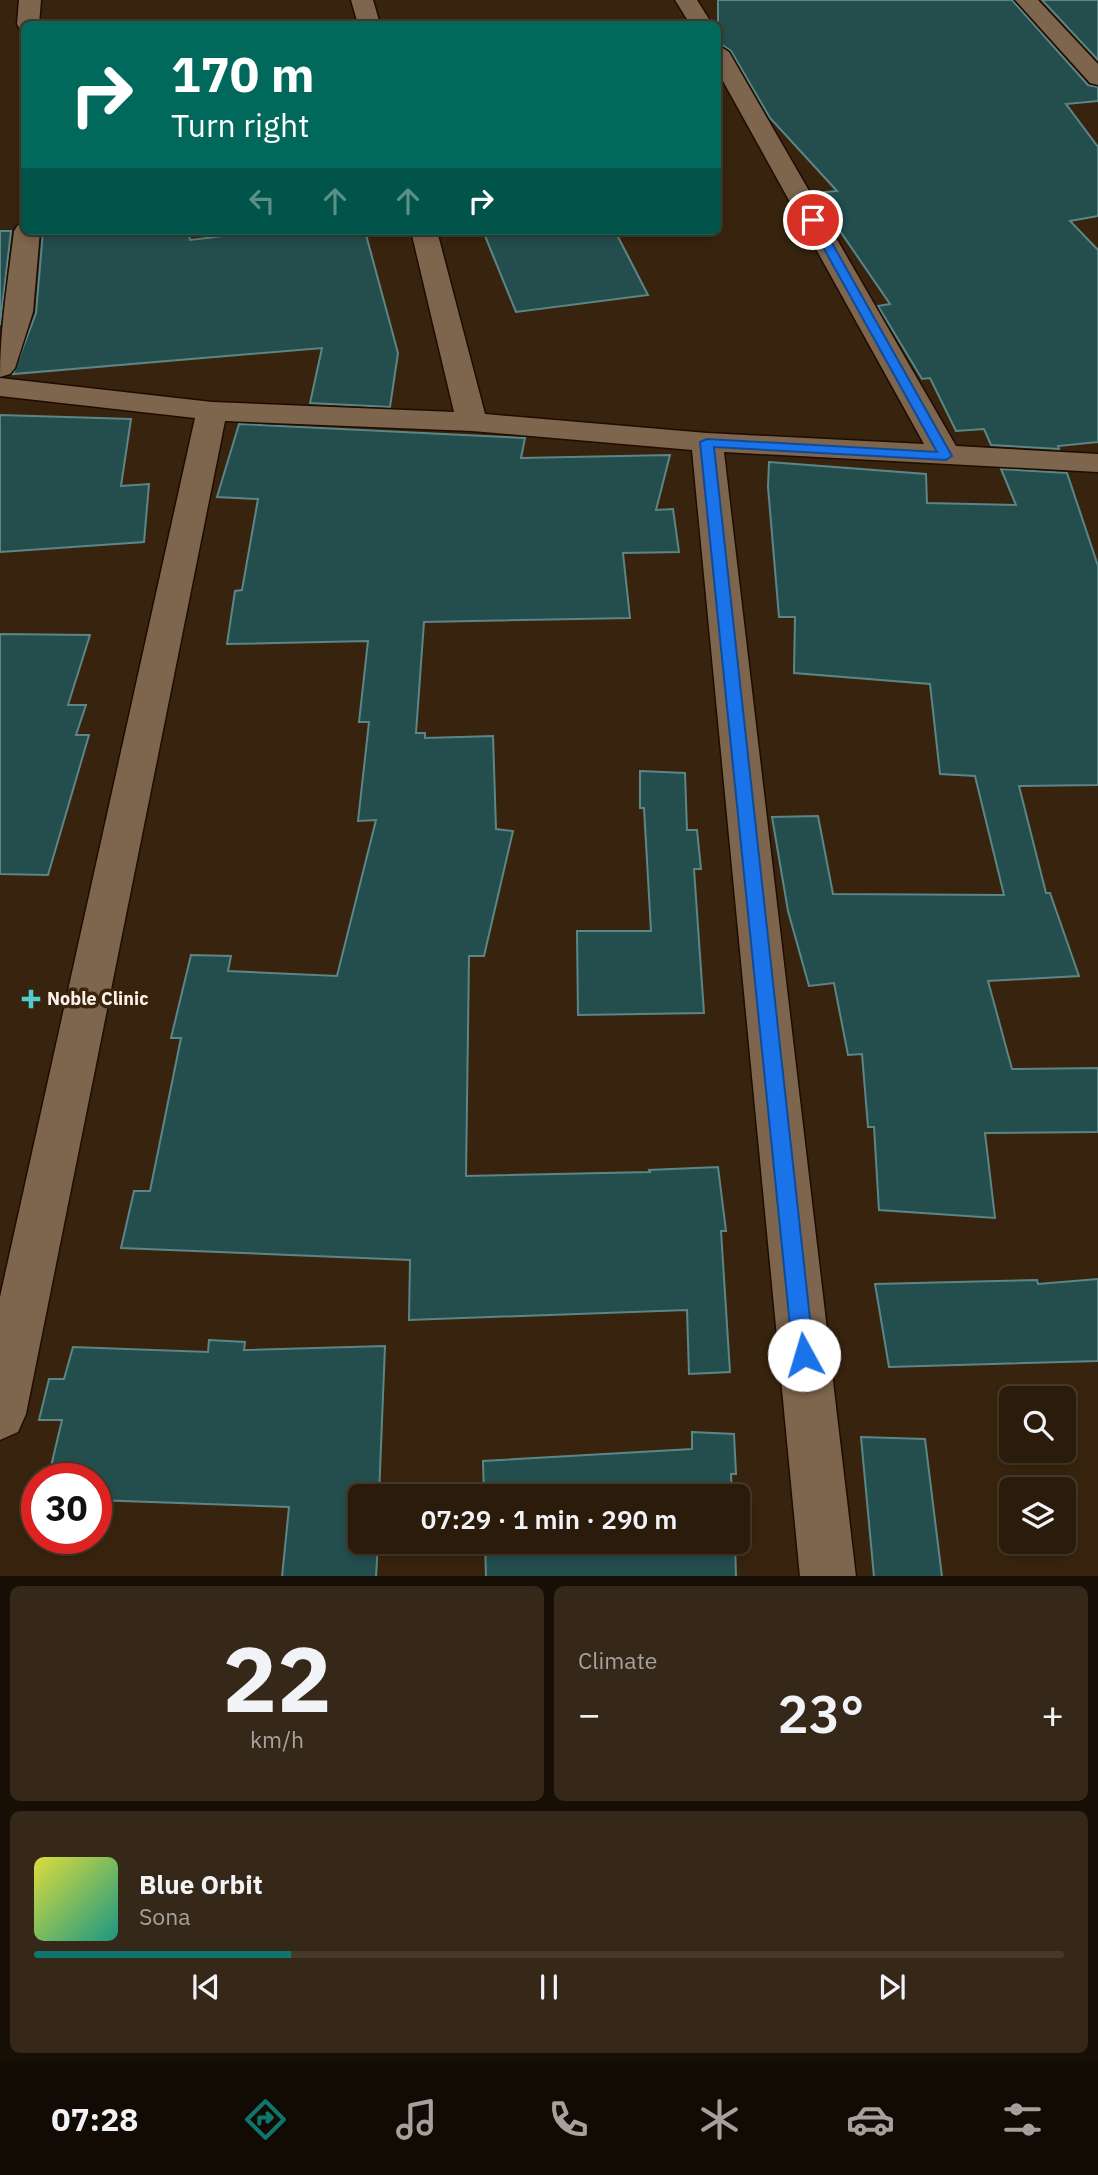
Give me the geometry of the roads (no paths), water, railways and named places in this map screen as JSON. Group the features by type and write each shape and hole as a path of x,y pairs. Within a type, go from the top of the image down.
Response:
{"street":[{"path":"28,21 30,0"},
{"path":"362,0 368,21"},
{"path":"686,0 699,21"},
{"path":"1026,0 1098,78"},
{"path":"721,57 946,456"},
{"path":"0,368 19,312 27,235"},
{"path":"425,235 472,422"},
{"path":"0,387 212,411 472,422 707,442 1098,463"},
{"path":"0,1414 212,411"},
{"path":"707,442 828,1576"}],"place":[{"name":"Noble Clinic","path":"31,999"}]}
